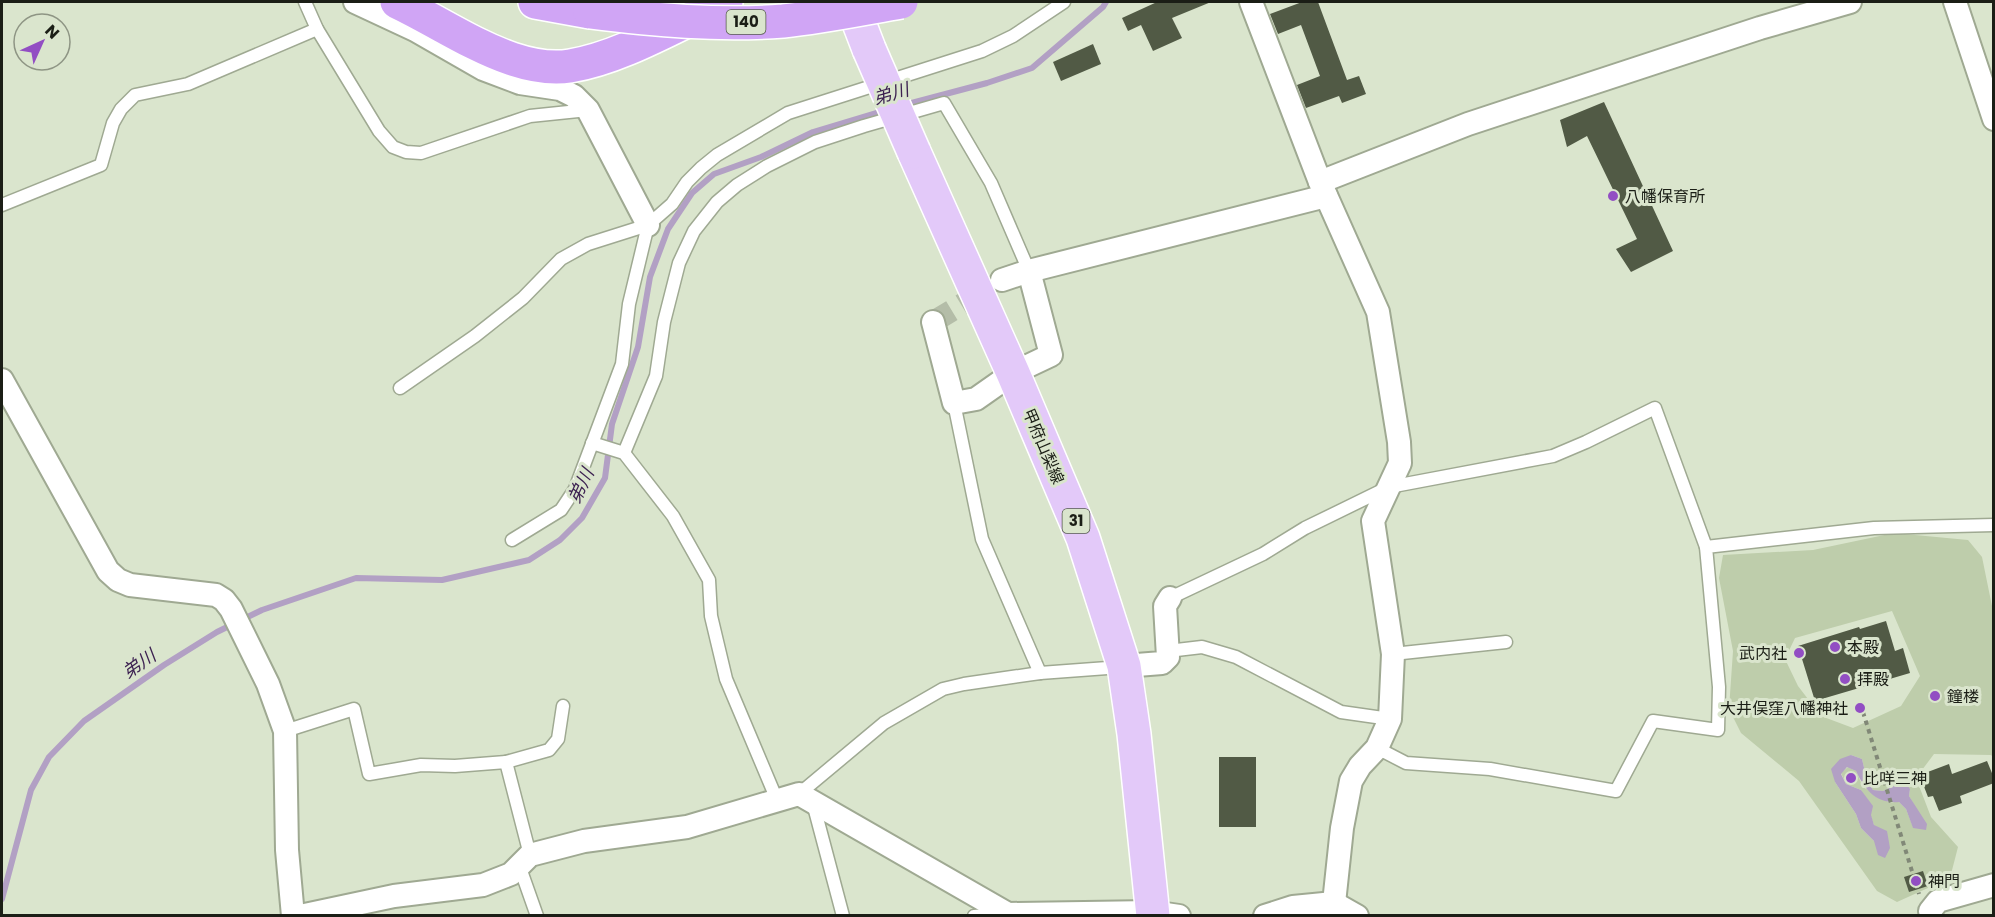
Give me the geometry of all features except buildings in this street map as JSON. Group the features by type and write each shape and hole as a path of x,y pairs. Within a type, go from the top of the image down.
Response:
{"highway":[{"path":"398,2 512,59 539,66 568,66 598,59 726,2"},
{"name":"140","path":"536,2 657,21 720,23 782,21 839,14 901,2"}],"main road":[{"name":"甲府山梨線","path":"850,2 1083,538 1124,666 1161,914"}],"street":[{"path":"355,2 415,30 483,69 520,83 560,89 574,96 588,110 648,225"},
{"path":"1251,2 1323,189 1378,312 1399,442 1400,463 1373,521 1393,654 1390,719 1377,748 1360,766 1351,781 1342,828 1334,903"},
{"path":"1002,280 1323,189 1468,124 1760,27 1850,2"},
{"path":"1955,2 1994,119"},
{"path":"933,322 954,403 976,399 1013,373 1051,355 1029,271"},
{"path":"2,380 108,571 118,580 130,585 216,595 224,600 231,609 268,684 285,731 287,850 293,915"},
{"path":"1124,666 1162,663 1168,657 1165,606 1170,598"},
{"path":"300,915 394,896 483,885 511,874 525,860 584,841 687,826 777,800 806,798 1008,914 1161,914"},
{"path":"1925,914 1938,901 1994,885"},
{"path":"1265,915 1293,907 1334,903 1357,915"}],"lane":[{"path":"305,2 317,29 379,131 393,147 406,152 421,153 530,116 588,110"},
{"path":"400,388 491,324 523,298 561,259 588,244 648,225 672,204 687,182 717,155 788,113 982,51 1013,36 1064,2"},
{"path":"2,205 101,165 113,123 121,109 135,95 188,84 317,29"},
{"path":"624,453 656,376 671,287 678,263 694,231 717,202 736,185 767,166 815,142 944,103 991,183 1029,271"},
{"path":"512,540 561,510 575,489 622,364 629,304 648,225"},
{"path":"954,403 982,539 1040,673"},
{"path":"1170,598 1263,554 1305,528 1389,487 1553,456 1655,408 1706,547 1719,687 1718,730 1653,721 1616,791 1490,769 1406,764 1377,748"},
{"path":"592,443 624,453 673,516 709,580 711,616 726,679 777,800"},
{"path":"1706,547 1874,528 1994,525"},
{"path":"1393,654 1506,642"},
{"path":"1168,651 1202,647 1236,657 1341,712 1390,719"},
{"path":"843,915 806,798 884,723 944,689 964,684 1040,673 1124,666"},
{"path":"285,731 354,709 369,774 422,765 455,766 506,762 549,750 558,739 563,706"},
{"path":"506,762 537,915"},
{"path":"974,915 1008,914"}],"path":[{"path":"1863,712 1925,914"}],"green space":[{"path":"1894,533 1968,540 1982,557 1993,611 1993,757 1991,755 1934,754 1916,778 1931,817 1958,847 1950,878 1897,902 1877,891 1799,781 1741,733 1729,709 1733,651 1719,578 1723,555 1813,550","holes":["1892,611 1920,676 1901,706 1853,728 1821,716 1798,686 1785,659 1795,638","1851,755 1862,759 1867,780 1873,790 1883,791 1895,785 1910,789 1909,796 1914,805 1913,827 1906,809 1898,801 1890,803 1863,787 1856,771 1848,767 1841,773 1846,784 1861,790 1874,825 1874,841 1861,828 1856,814 1835,782"]}],"shaded area":[{"path":"1851,755 1862,759 1867,780 1873,790 1883,791 1904,781 1910,789 1909,796 1927,824 1926,830 1913,828 1906,809 1899,802 1884,801 1872,794 1867,790 1856,771 1847,767 1841,774 1846,784 1861,790 1873,806 1871,815 1874,825 1887,831 1890,848 1885,858 1878,855 1874,841 1861,828 1856,814 1835,782 1831,769 1840,759"}],"waterway":[{"name":"弟川","path":"904,105 987,83 1032,68 1106,2"},
{"name":"弟川","path":"2,899 31,790 49,757 84,721 164,665 217,632 262,610 356,578 442,580 529,560 560,540 582,518 605,478 612,424 638,347 650,277 668,229 692,193 714,174 761,157 813,132 886,110"}],"tunnel":[{"path":"933,322 991,287"}],"place":[{"name":"八幡保育所","path":"1613,196"},
{"name":"本殿","path":"1835,647"},
{"name":"武内社","path":"1799,653"},
{"name":"拝殿","path":"1845,679"},
{"name":"鐘楼","path":"1935,696"},
{"name":"大井俣窪八幡神社","path":"1860,708"},
{"name":"比咩三神","path":"1851,778"},
{"name":"神門","path":"1916,881"}]}
